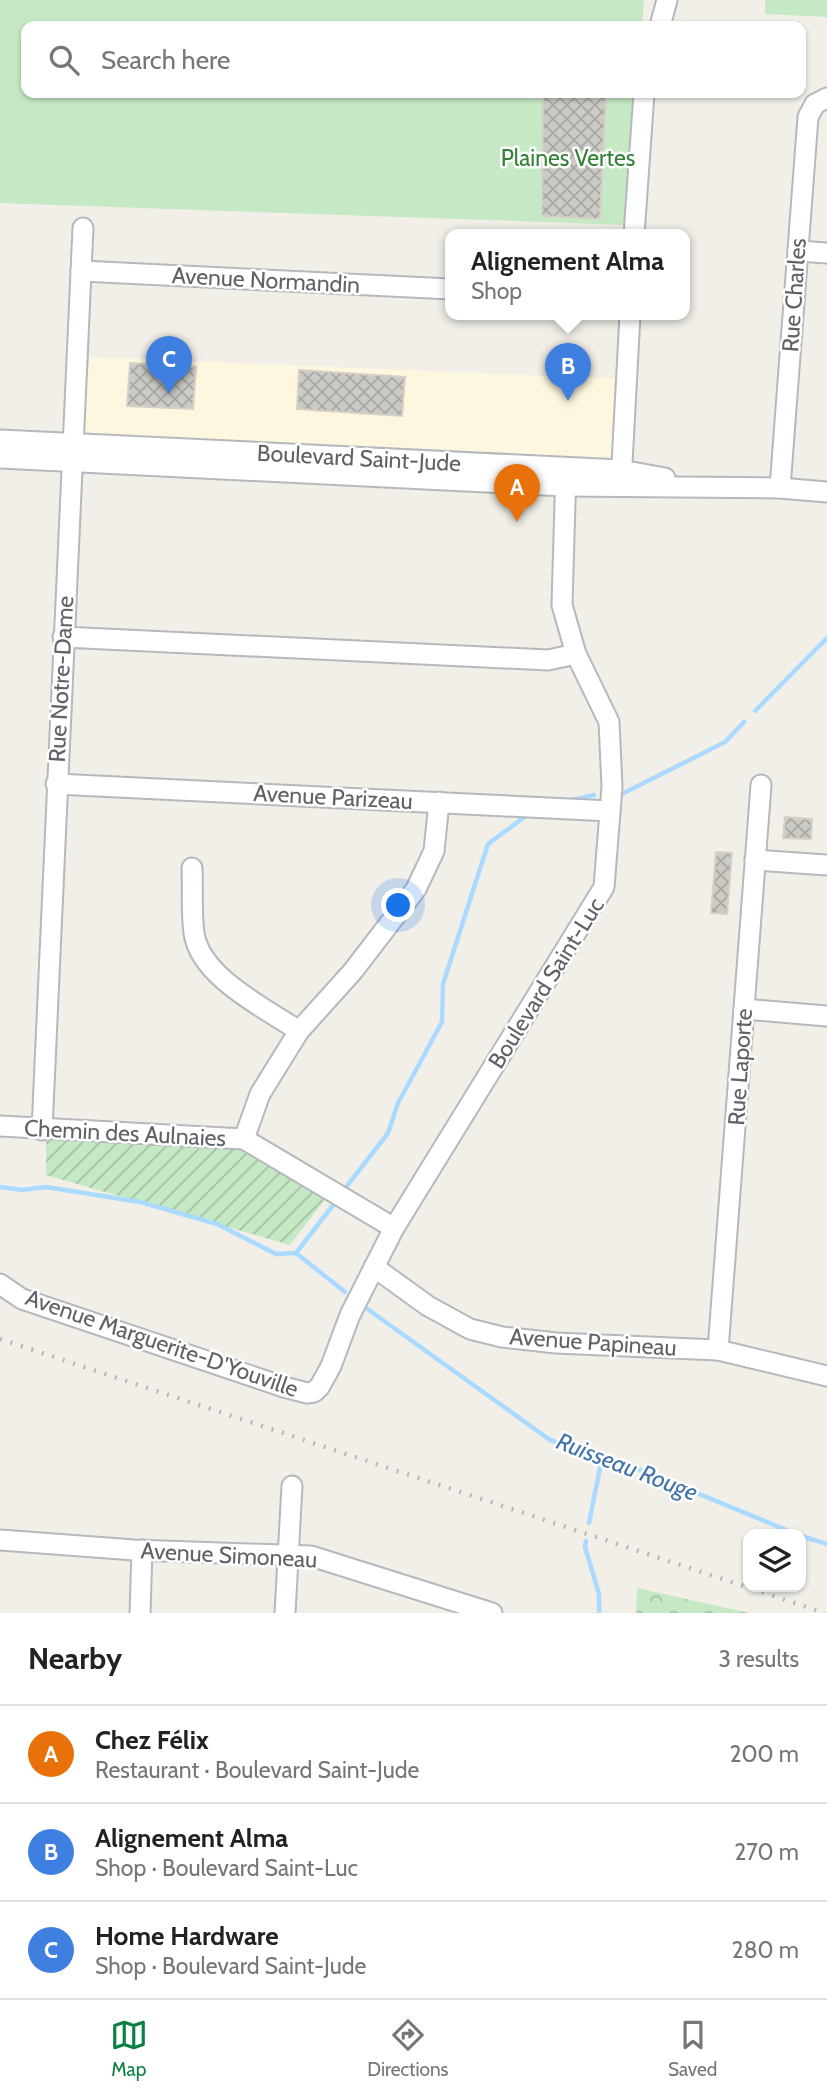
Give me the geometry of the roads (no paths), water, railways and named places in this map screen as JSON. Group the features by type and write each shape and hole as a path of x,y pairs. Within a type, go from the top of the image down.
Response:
{"street":[{"path":"661,21 667,0"},
{"path":"635,229 644,98"},
{"name":"Rue Charles","path":"780,488 808,117 821,101"},
{"name":"Rue Notre-Dame","path":"42,1129 83,228"},
{"path":"798,251 827,253"},
{"name":"Avenue Normandin","path":"81,271 445,289"},
{"path":"621,479 630,320"},
{"name":"Boulevard Saint-Jude","path":"0,440 73,453"},
{"name":"Boulevard Saint-Jude","path":"0,458 73,453 621,479 827,492"},
{"name":"Boulevard Saint-Luc","path":"374,1268 394,1228 604,887 612,787 609,722 576,654 562,605 565,477"},
{"path":"63,637 548,660 576,654"},
{"name":"Avenue Parizeau","path":"56,785 610,811"},
{"name":"Rue Laporte","path":"718,1350 761,785"},
{"path":"244,1139 260,1094 299,1031 353,971 416,889 434,851 439,803"},
{"path":"755,860 827,866"},
{"path":"192,868 194,935 201,955 218,976 299,1031"},
{"path":"744,1009 827,1016"},
{"name":"Chemin des Aulnaies","path":"0,1126 244,1139 394,1228"},
{"name":"Avenue Papineau","path":"374,1268 428,1306 470,1329 502,1337 556,1343 718,1350 827,1376"},
{"name":"Avenue Marguerite-D'Youville","path":"0,1284 22,1299 284,1388 306,1393 314,1392 320,1386 331,1366 350,1315 374,1268"},
{"path":"285,1613 292,1486"},
{"name":"Avenue Simoneau","path":"0,1540 142,1550 311,1556 492,1613"},
{"path":"140,1613 142,1550"}],"waterway":[{"path":"755,711 827,638"},
{"path":"622,794 725,742 744,722"},
{"path":"568,801 594,795"},
{"path":"347,1186 388,1133 398,1103 442,1022 443,984 488,844 526,816"},
{"name":"Ruisseau Rouge","path":"0,1187 22,1190 46,1187 140,1202 217,1224 276,1254 296,1253 345,1292"},
{"path":"296,1253 334,1204"},
{"name":"Ruisseau Rouge","path":"366,1308 550,1440 619,1461 784,1529"},
{"path":"589,1523 602,1458"},
{"name":"Ruisseau Rouge","path":"806,1538 827,1544"},
{"path":"586,1541 585,1547 599,1594 599,1613"}],"railway":[{"path":"0,1339 825,1613"}],"place":[{"name":"Home Hardware","path":"169,394"},
{"name":"Alignement Alma","path":"568,401"},
{"name":"Chez Félix","path":"517,522"}],"park label":[{"name":"Plaines Vertes","path":"568,158"}]}
